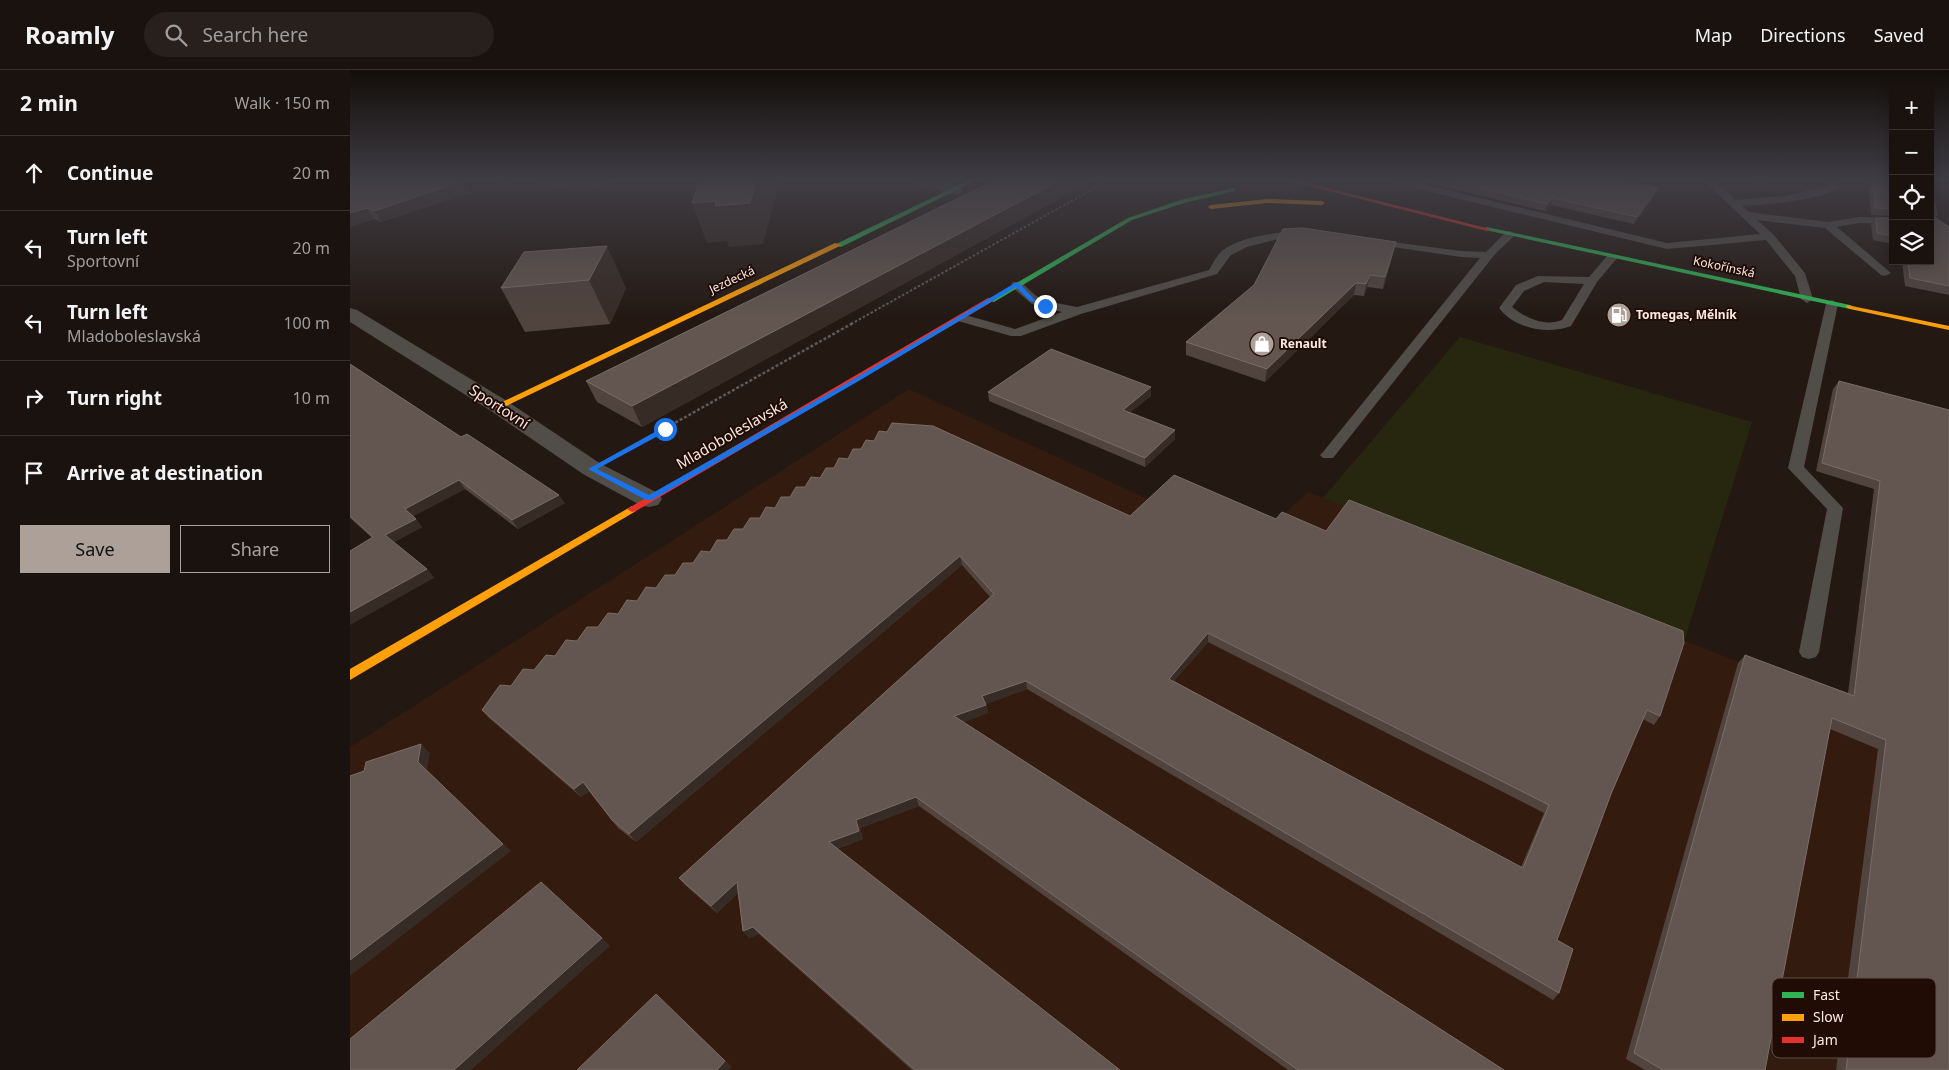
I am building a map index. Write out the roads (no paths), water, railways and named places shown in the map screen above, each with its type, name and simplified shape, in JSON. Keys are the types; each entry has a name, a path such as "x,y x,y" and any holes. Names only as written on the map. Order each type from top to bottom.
{"main road":[{"name":"Jezdecká","path":"498,406 880,226"},
{"name":"Mladoboleslavská","path":"350,675 1081,247 1130,226"},
{"name":"Kokořínská","path":"1471,226 1949,328"}],"street":[{"name":"Sportovní","path":"350,314 498,406 592,469 649,499"}],"lane":[{"path":"1583,226 1667,246 1768,236"},
{"path":"1757,226 1801,275 1807,298"},
{"path":"1829,226 1885,273"},
{"path":"962,318 1016,333 1077,311 1213,272 1226,253 1253,241 1289,234 1318,237"},
{"path":"1328,455 1488,255 1510,234"},
{"path":"1366,241 1395,243 1461,254 1488,255"},
{"path":"1592,281 1542,278 1520,288 1505,308 1520,320 1546,327 1567,323 1592,281 1612,257"},
{"path":"1017,284 1032,300 1045,306 1077,311"},
{"path":"1810,652 1835,508 1796,468 1832,304"}],"place":[{"name":"Tomegas, Mělník","path":"1619,315"},
{"name":"Renault","path":"1262,344"}]}
